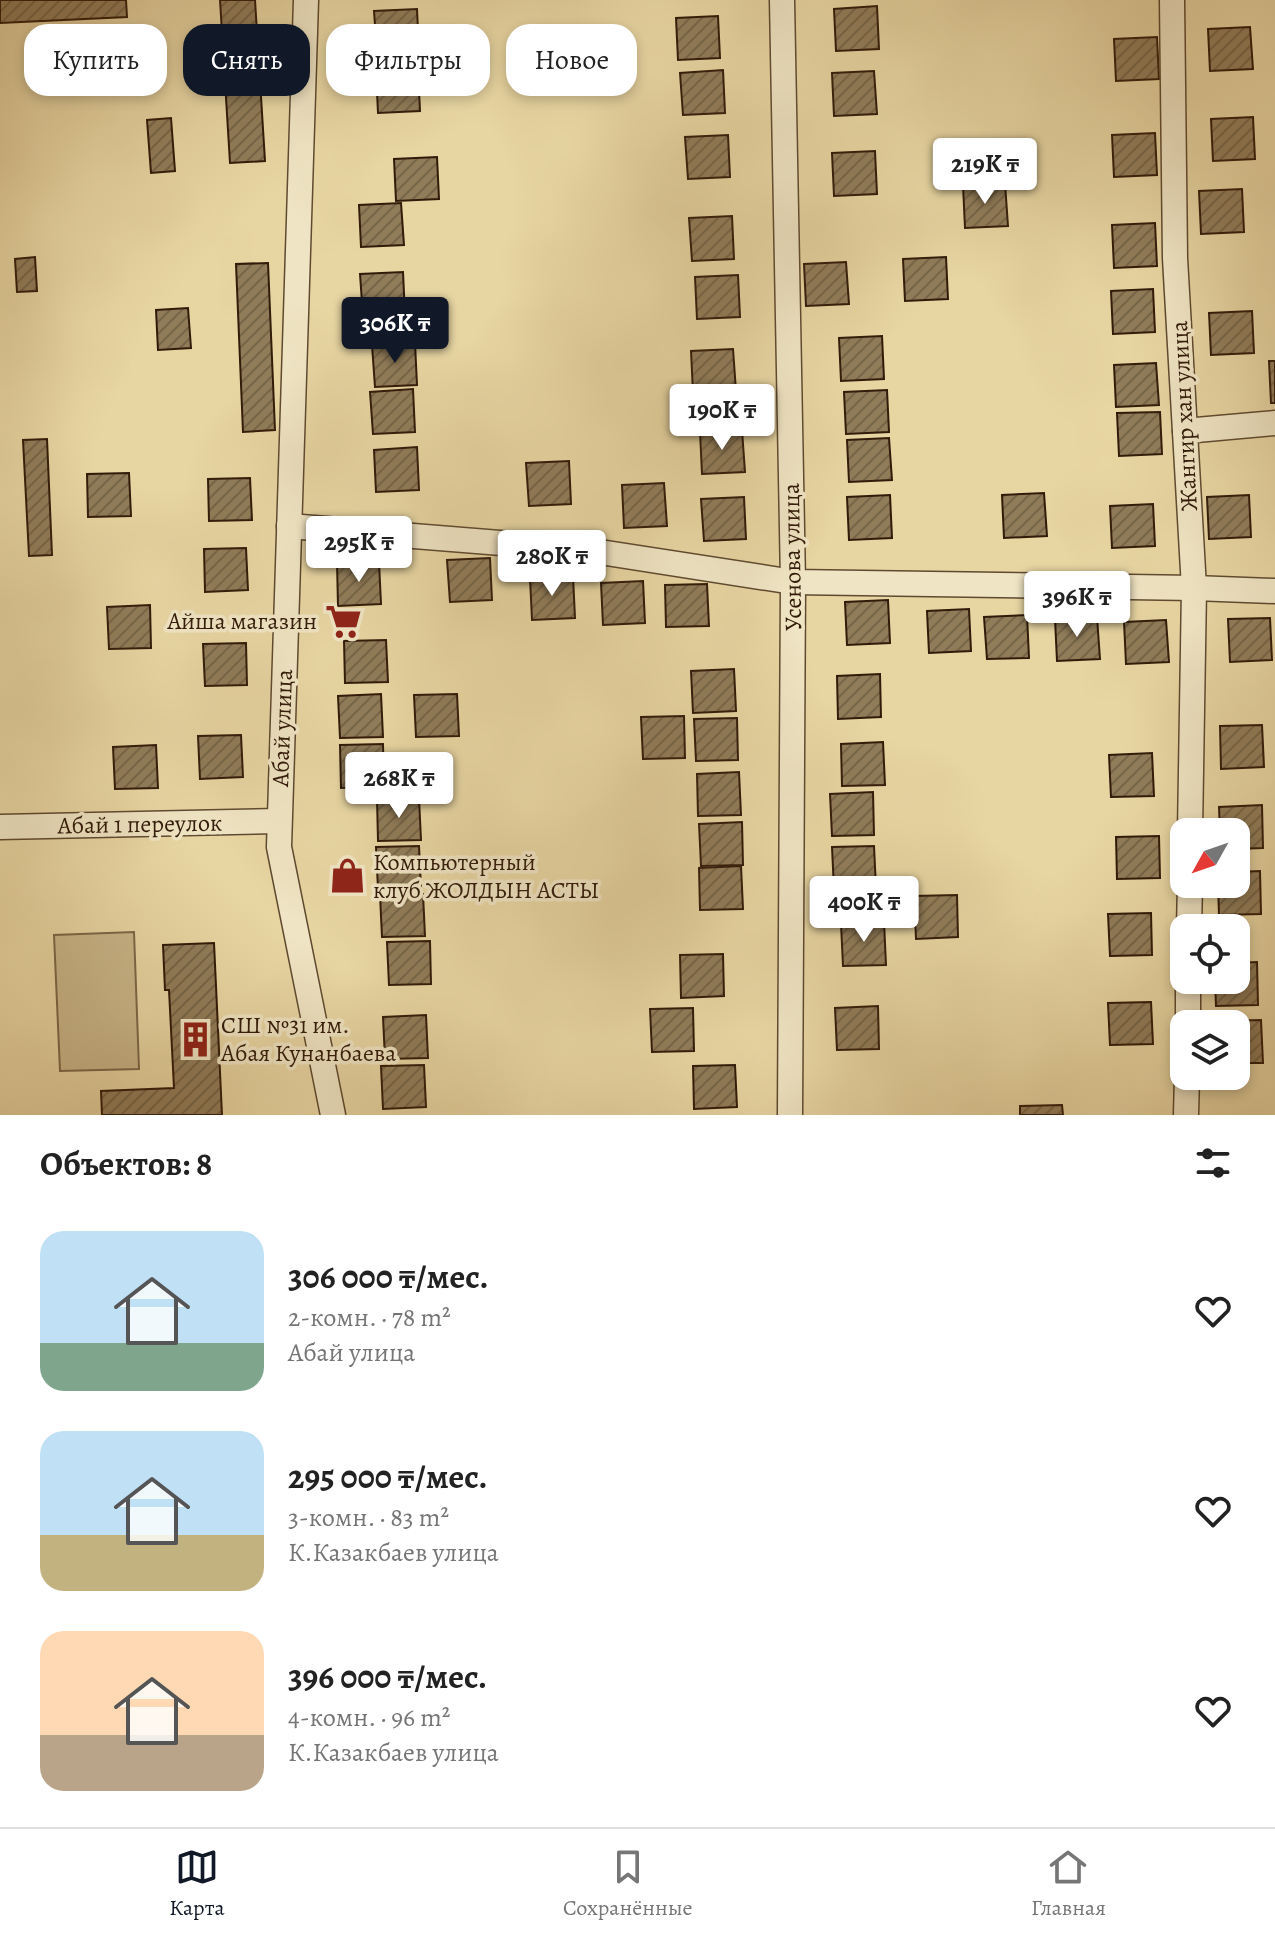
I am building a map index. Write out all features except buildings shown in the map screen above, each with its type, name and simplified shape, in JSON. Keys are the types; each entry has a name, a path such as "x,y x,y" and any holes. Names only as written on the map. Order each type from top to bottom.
{"street":[{"name":"Абай улица","path":"306,0 279,847 333,1115"},
{"name":"Усенова улица","path":"782,0 793,582 790,1115"},
{"name":"Жангир хан улица","path":"1172,0 1175,258 1194,588 1190,818"},
{"path":"1185,431 1275,423"},
{"path":"289,526 587,550 793,582 1275,591"},
{"name":"Абай 1 переулок","path":"0,827 279,821"},
{"path":"1186,1115 1187,1090"}],"shaded area":[{"path":"134,932 139,1069 60,1071 54,935"}],"place":[{"name":"Айша магазин","path":"343,621"},
{"name":"Компьютерный клуб ЖОЛДЫН АСТЫ","path":"347,876"},
{"name":"СШ №31 им. Абая Кунанбаева","path":"195,1039"}]}
